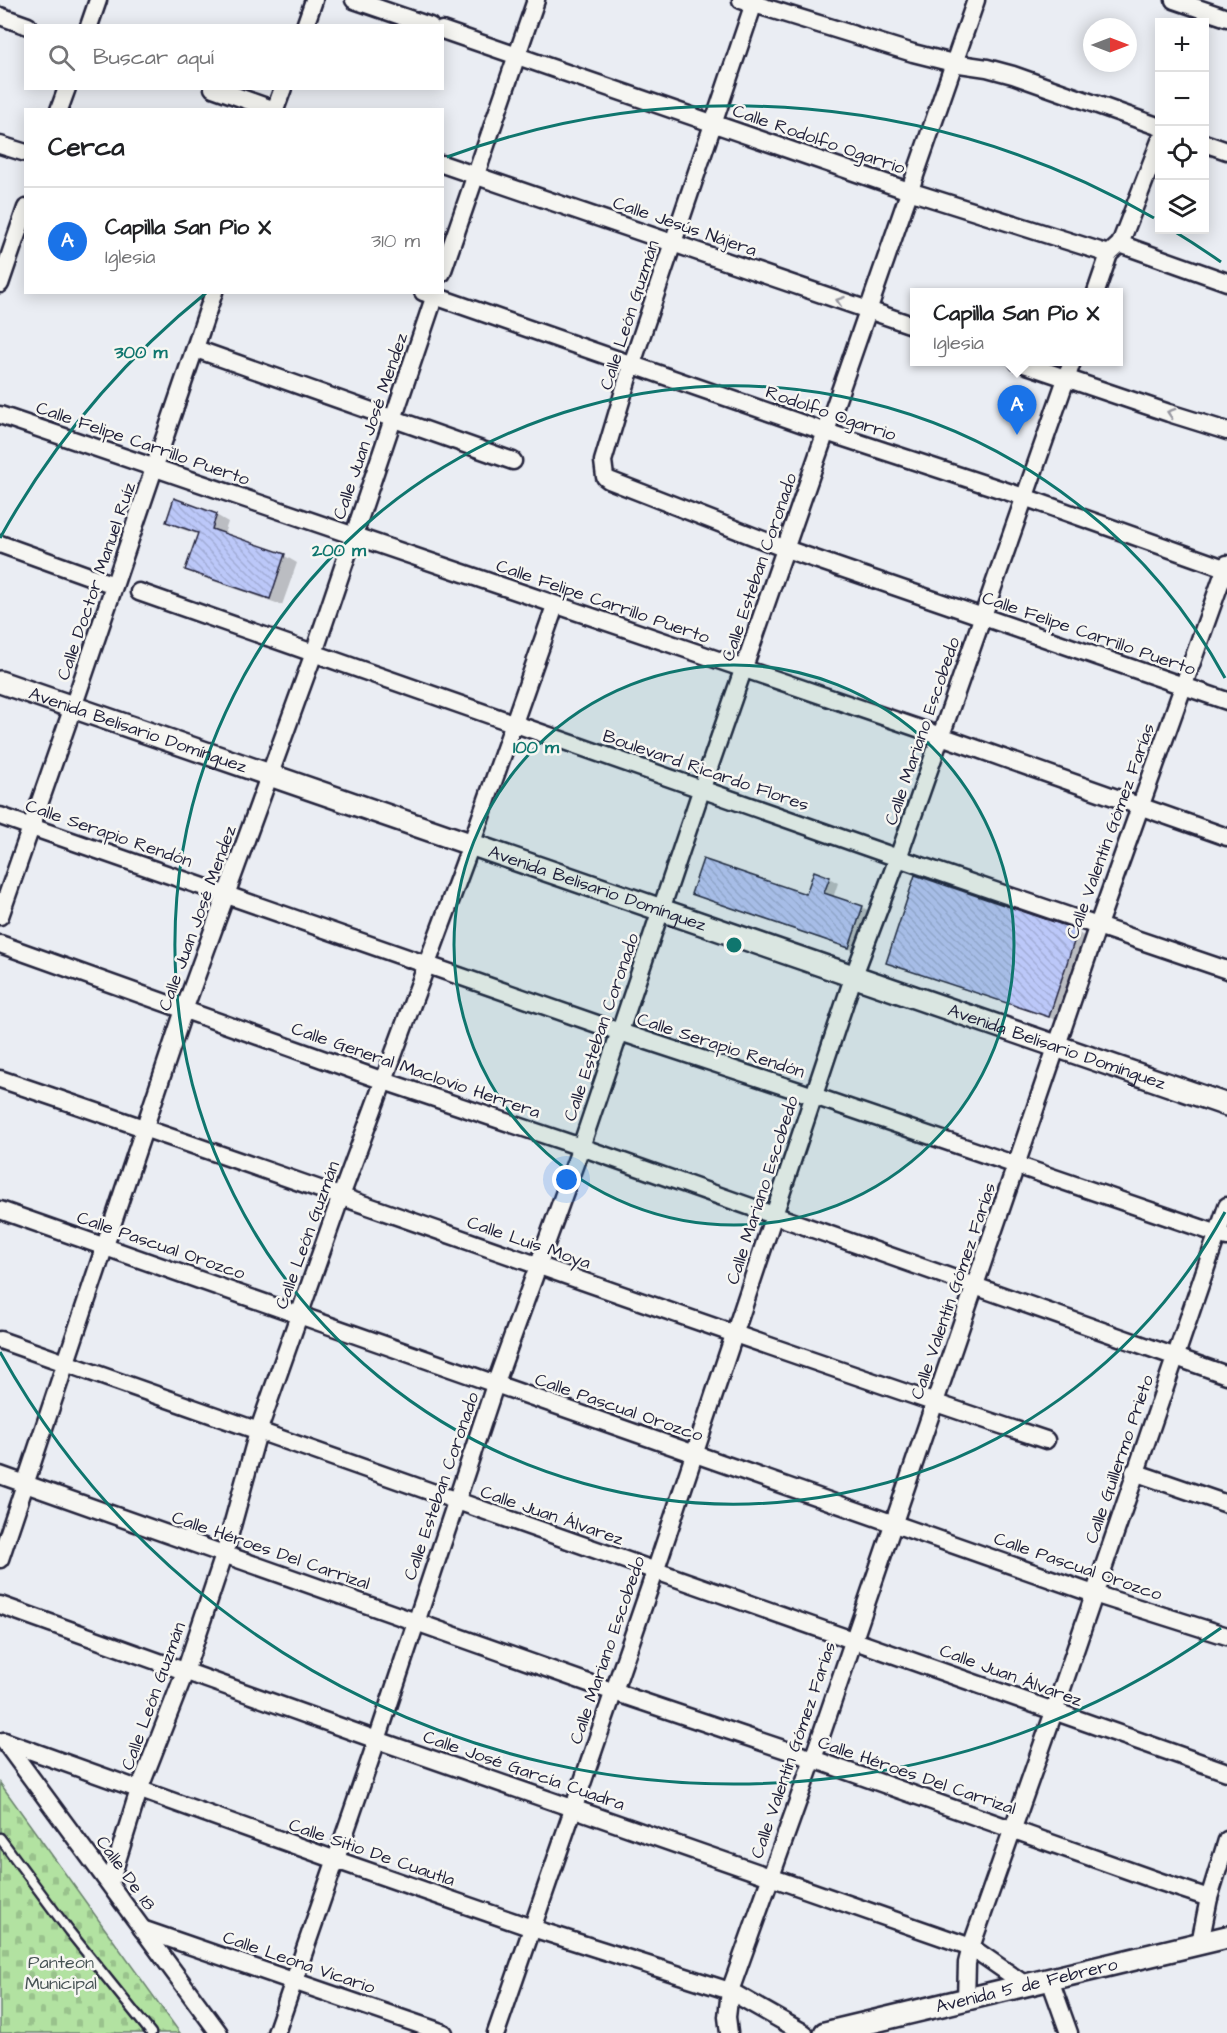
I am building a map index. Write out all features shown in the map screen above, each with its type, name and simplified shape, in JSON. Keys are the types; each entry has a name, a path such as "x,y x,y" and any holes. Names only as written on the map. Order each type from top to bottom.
{"street":[{"path":"90,24 98,0"},
{"path":"306,24 314,0"},
{"path":"354,0 424,24"},
{"path":"444,267 536,0"},
{"name":"Calle Esteban Coronado","path":"276,2033 377,1740 495,1385 581,1147 702,788 976,0"},
{"path":"1173,0 1227,18"},
{"path":"750,1 913,53 1013,75 1157,126"},
{"name":"Calle León Guzmán","path":"603,473 603,461 632,364 713,123 750,1"},
{"path":"0,16 24,25"},
{"name":"Calle Rodolfo Ogarrio","path":"444,31 909,191 1227,282"},
{"path":"60,108 66,90"},
{"path":"219,90 269,108"},
{"path":"276,108 282,90"},
{"path":"0,145 24,152"},
{"path":"1209,145 1227,151"},
{"path":"1098,288 1155,153"},
{"name":"Calle Jesús Nájera","path":"444,165 910,324"},
{"path":"0,282 24,214"},
{"name":"Calle Doctor Manuel Ruíz","path":"0,916 213,294"},
{"name":"Rodolfo Ogarrio","path":"431,294 826,432 1226,567"},
{"name":"Calle Juan José Mendez","path":"0,1559 184,1010 314,653 393,418 431,294"},
{"path":"196,349 513,460"},
{"path":"1030,366 1227,430"},
{"name":"Calle Mariano Escobedo","path":"496,2033 655,1572 855,975 1070,366"},
{"name":"Calle Felipe Carrillo Puerto","path":"0,415 941,736 1227,837"},
{"name":"Calle Felipe Carrillo Puerto","path":"603,473 609,480 786,549 1227,701"},
{"path":"0,544 114,585"},
{"name":"Calle Valentín Gómez Farías","path":"729,2033 727,2017 730,1991 813,1759 1098,924 1226,567"},
{"name":"Boulevard Ricardo Flores","path":"139,592 898,858 1098,924 1227,970"},
{"name":"Calle León Guzmán","path":"110,1883 139,1790 185,1672 224,1555 258,1432 341,1196 471,845 555,606"},
{"name":"Avenida Belisario Domínguez","path":"0,681 1227,1105"},
{"name":"Calle Serapio Rendón","path":"0,816 620,1032 1222,1235"},
{"name":"Calle General Maclovio Herrera","path":"0,944 384,1081 776,1215 1227,1375"},
{"name":"Calle Luis Moya","path":"0,1079 1046,1440"},
{"name":"Calle Guillermo Prieto","path":"966,2000 967,1963 971,1947 1054,1712 1174,1357 1222,1235 1227,1206"},
{"name":"Calle Pascual Orozco","path":"0,1210 1094,1594 1227,1636"},
{"name":"Calle Juan Álvarez","path":"0,1340 1227,1772"},
{"path":"1134,1472 1227,1504"},
{"name":"Calle Héroes Del Carrizal","path":"0,1474 614,1692 1209,1898"},
{"name":"Calle José García Cuadra","path":"0,1605 377,1740 971,1947 1028,1986"},
{"name":"Calle Sitio De Cuautla","path":"2,1738 139,1790 336,1860 532,1928 730,1991 804,2033"},
{"name":"Calle De 18","path":"2,1738 219,2033"},
{"path":"1200,1943 1209,1898 1227,1839"},
{"name":"Calle Leona Vicario","path":"142,1929 444,2033"},
{"name":"Avenida 5 de Febrero","path":"825,2033 848,2030 1227,1937"},
{"path":"1050,1980 1069,2033"}],"lane":[{"path":"0,1838 69,1931 151,2033"}],"green space":[{"name":"Panteon Municipal","path":"0,1783 180,2033 0,2033"}],"building":[{"path":"174,498 217,514 212,529 285,554 270,599 185,570 198,533 166,522"},
{"path":"703,859 806,894 814,871 830,877 824,893 863,906 849,948 691,894"},
{"path":"915,875 1078,930 1049,1017 886,963"}],"place":[{"name":"Capilla San Pio X","path":"1017,435"}]}
